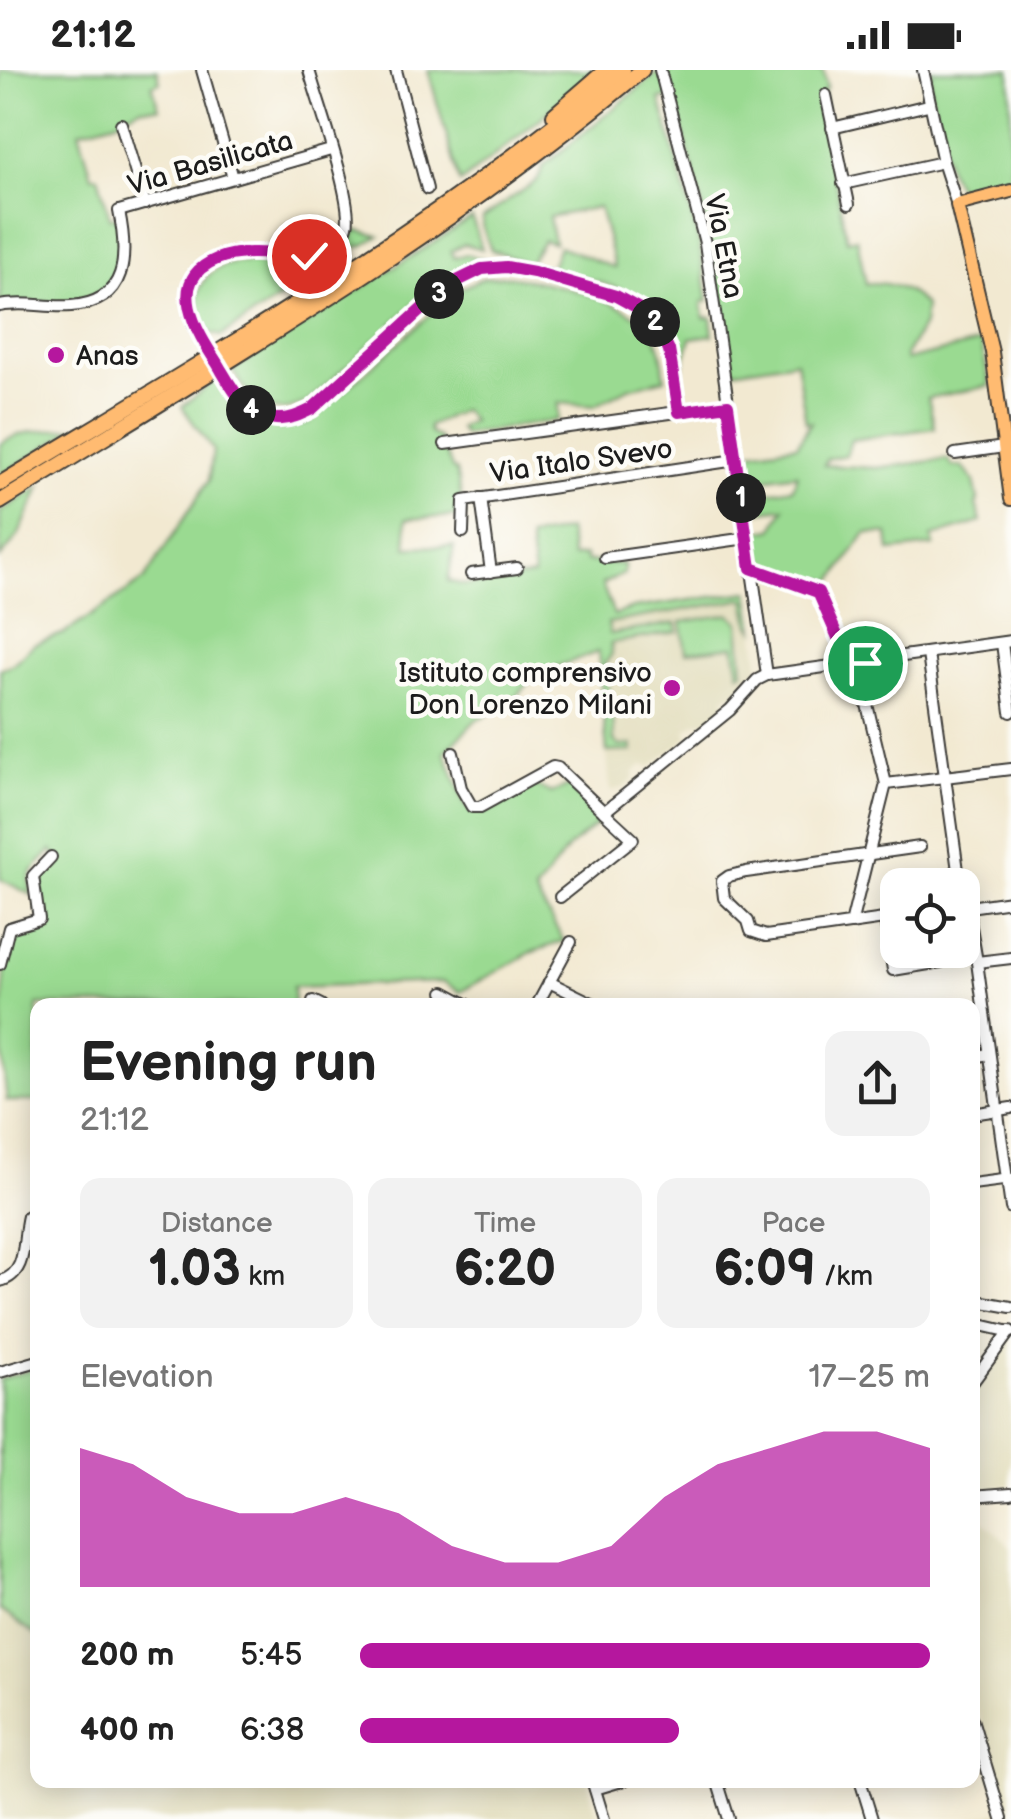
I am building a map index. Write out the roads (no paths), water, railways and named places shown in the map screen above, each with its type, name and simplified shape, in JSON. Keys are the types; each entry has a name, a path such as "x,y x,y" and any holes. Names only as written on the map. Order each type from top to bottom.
{"highway":[{"path":"453,200 606,70"},
{"path":"0,484 295,304 636,72"},
{"path":"0,502 446,220 584,119 636,72"}],"main road":[{"path":"1011,192 957,205 992,352 1004,386 1011,500"}],"street":[{"path":"202,70 233,178"},
{"path":"309,70 348,207 348,224 342,238 321,254 239,254 212,261 200,271 191,287 188,304 194,326 249,409 264,416 294,418 312,409 447,286 482,269 506,267 616,296 645,312 657,324 669,350 679,412"},
{"path":"396,70 427,189"},
{"name":"Via Etna","path":"660,70 705,243 768,676"},
{"path":"922,70 957,205"},
{"path":"826,95 849,204"},
{"path":"832,128 928,105"},
{"path":"121,124 145,204"},
{"name":"Via Basilicata","path":"0,306 72,306 106,294 120,278 123,263 124,237 118,211 332,150"},
{"path":"843,184 943,162"},
{"path":"445,444 728,405"},
{"path":"955,454 1008,447"},
{"name":"Via Italo Svevo","path":"463,532 464,501 736,460"},
{"path":"481,498 491,572"},
{"path":"605,558 747,538"},
{"path":"470,574 517,568"},
{"path":"751,568 818,592 850,665"},
{"path":"604,812 730,710 757,680 768,676 1007,642 1011,712"},
{"path":"928,654 957,868"},
{"path":"851,924 886,784 865,696 865,663"},
{"path":"453,753 461,788 472,807 553,767 633,838 560,897"},
{"path":"886,784 1011,769"},
{"path":"880,920 766,936 751,932 748,921 724,898 722,881 729,876 920,847"},
{"path":"0,964 9,928 40,919 33,876 52,857"},
{"path":"980,904 1011,901"},
{"path":"541,998 571,942"},
{"path":"980,962 1011,958"},
{"path":"978,968 1011,1208"},
{"path":"549,982 582,998"},
{"path":"444,992 455,998"},
{"path":"980,1056 989,1054"},
{"path":"980,1113 1011,1108"},
{"path":"980,1183 1009,1179"},
{"path":"0,1281 7,1280 16,1270 26,1246 26,1221 30,1215"},
{"path":"980,1301 1011,1307"},
{"path":"980,1325 1010,1332 980,1372"},
{"path":"0,1372 30,1363"},
{"path":"980,1495 1011,1493"},
{"path":"980,1746 1002,1819"},
{"path":"595,1788 604,1819"},
{"path":"719,1788 729,1819"},
{"path":"862,1788 872,1819"}],"place":[{"name":"Anas","path":"56,355"},
{"name":"Istituto comprensivo Don Lorenzo Milani","path":"672,688"}]}
